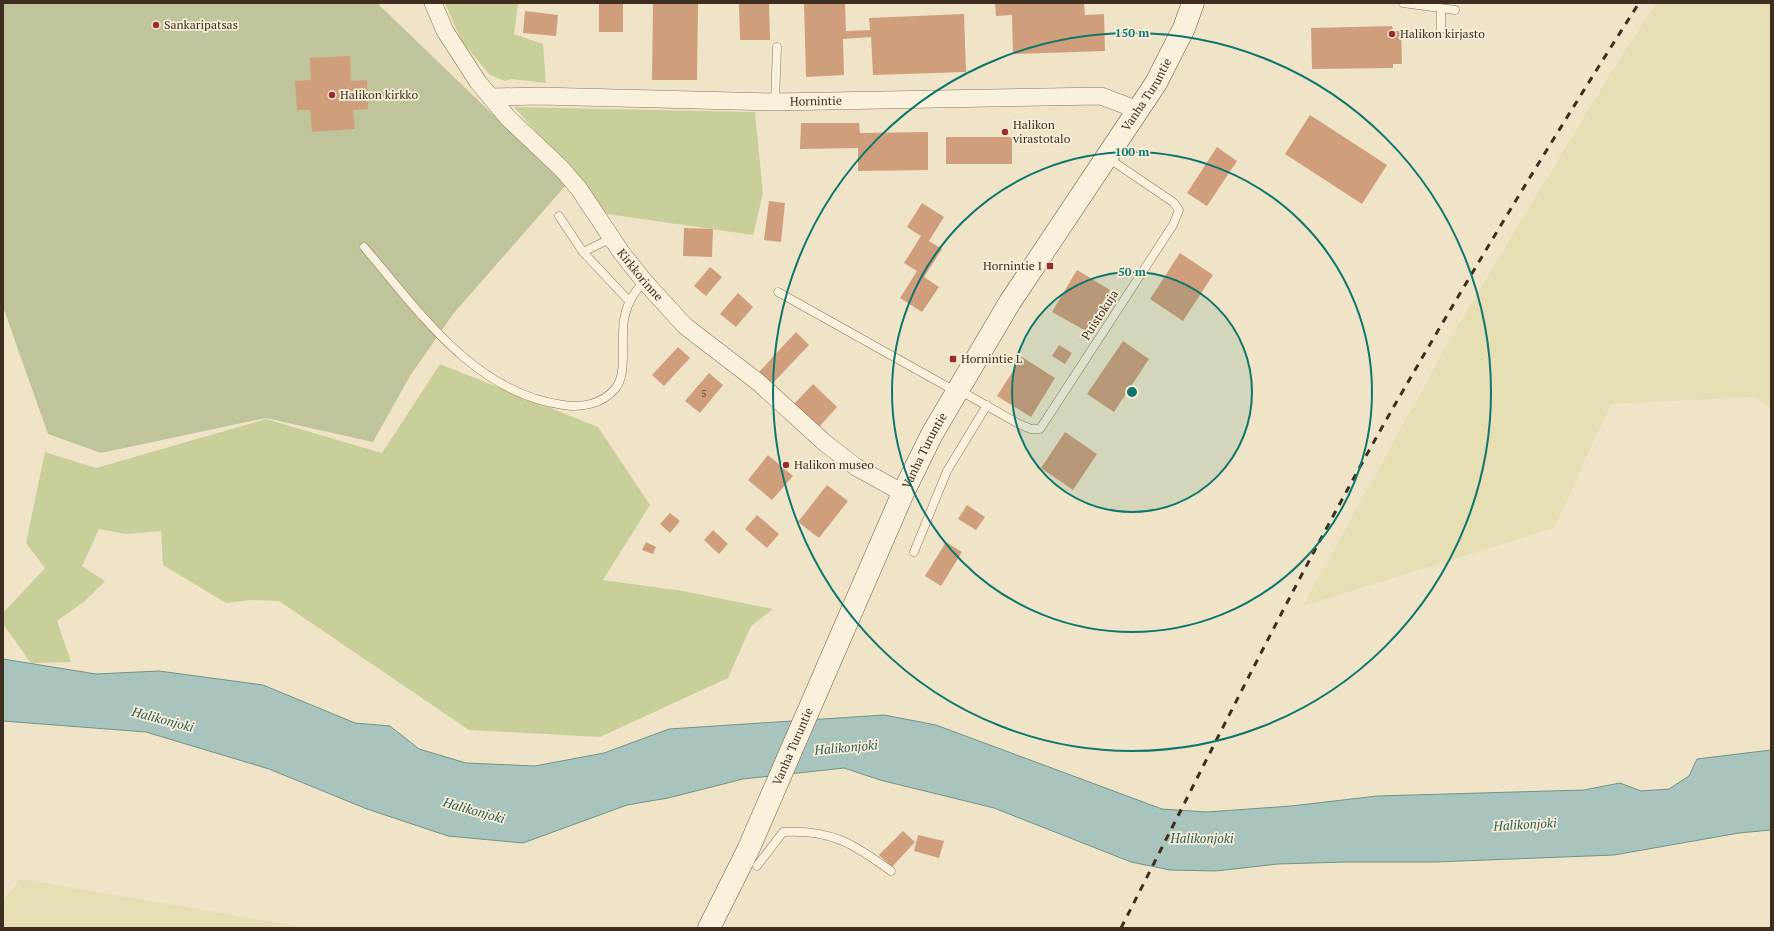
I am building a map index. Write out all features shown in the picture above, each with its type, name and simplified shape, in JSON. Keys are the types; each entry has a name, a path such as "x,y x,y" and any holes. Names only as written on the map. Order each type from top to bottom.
{"street":[{"name":"Kirkkorinne","path":"433,3 451,43 491,98 508,118 562,169 575,184 644,281 685,326 758,382 826,443 856,467 903,493"},
{"name":"Vanha Turuntie","path":"709,928 753,858 838,642 903,493 932,434 1010,302 1138,110 1169,59 1184,28 1193,3"},
{"name":"Hornintie","path":"491,98 546,97 774,102 1100,96 1138,110"}],"lane":[{"path":"1403,3 1455,10"},
{"path":"1441,9 1441,29"},
{"path":"774,102 777,47"},
{"name":"Puistokuja","path":"778,292 1031,429 1040,429 1173,225 1178,210 1173,202 1107,157"},
{"path":"559,216 583,252 629,301"},
{"path":"583,252 612,238"},
{"path":"364,247 442,337 475,366 489,377 515,391 537,400 556,404 576,406 589,404 608,395 617,386 622,375 623,325 629,301 644,281"},
{"path":"914,552 947,471 987,405"},
{"path":"753,858 783,832 800,831 824,834 860,848 891,871"}],"shaded area":[{"path":"1656,3 1771,3 1771,408 1754,397 1611,404 1554,528 1303,606 1458,325 1609,76"},
{"path":"20,879 309,928 3,928 3,901"}],"green space":[{"path":"3,3 377,3 566,185 453,314 410,376 373,442 266,418 101,453 48,434 3,307"},
{"path":"445,3 518,3 514,34 543,44 546,83 511,79 505,81 490,75 462,42"},
{"path":"514,107 755,112 763,193 753,235 607,214"},
{"path":"440,364 598,427 650,505 603,580 683,591 773,609 751,626 728,678 600,737 469,730 279,601 251,600 226,603 163,565 161,531 126,534 99,529 82,566 105,581 85,601 57,621 71,662 31,663 3,624 3,613 45,568 26,543 45,452 96,468 266,419 382,453"}],"water":[{"name":"Halikonjoki","path":"3,659 96,674 159,671 263,685 355,723 390,726 419,749 466,763 535,766 604,753 669,729 884,715 936,725 1162,809 1207,812 1291,806 1377,796 1584,790 1620,783 1641,791 1669,789 1689,776 1697,759 1771,750 1771,830 1739,833 1614,855 1436,862 1278,864 1216,871 1170,870 1131,862 994,808 880,780 844,768 743,779 668,798 627,805 523,843 448,836 367,809 269,769 146,732 3,721"}],"building":[{"path":"599,3 623,3 623,32 599,32"},
{"path":"653,3 698,3 697,80 652,80"},
{"path":"739,3 769,3 770,40 740,40"},
{"path":"804,3 845,3 846,31 870,30 869,18 964,14 966,72 873,75 871,37 843,39 844,75 806,77"},
{"path":"995,3 1084,3 1085,15 1104,14 1105,51 1013,54 1012,15 996,16"},
{"path":"525,11 558,15 556,36 523,33"},
{"path":"1392,26 1393,31 1401,31 1402,64 1393,64 1393,68 1312,69 1311,28"},
{"name":"Halikon kirkko","path":"350,56 351,81 367,80 368,109 353,110 355,129 312,132 310,110 297,110 295,81 311,80 310,58"},
{"path":"1310,115 1387,165 1362,204 1285,154"},
{"path":"801,123 859,123 860,133 928,132 928,170 858,171 858,148 800,149"},
{"path":"946,137 1012,137 1012,164 946,164"},
{"path":"1217,147 1237,161 1207,206 1187,193"},
{"path":"769,201 785,203 781,242 764,240"},
{"path":"922,203 944,217 929,241 942,249 924,277 939,287 922,312 900,298 917,271 904,263 921,236 907,227"},
{"path":"684,228 713,229 712,257 683,256"},
{"path":"1180,253 1213,275 1183,321 1150,299"},
{"path":"710,267 722,277 706,296 694,286"},
{"path":"1077,270 1110,290 1086,331 1052,312"},
{"path":"738,293 753,307 736,327 720,314"},
{"path":"796,332 809,345 772,384 759,372"},
{"path":"1123,341 1149,359 1114,412 1087,394"},
{"path":"1059,345 1072,353 1065,364 1052,356"},
{"path":"678,347 690,358 664,386 652,375"},
{"path":"1022,357 1055,378 1031,417 997,396"},
{"path":"709,373 723,385 700,413 685,401"},
{"path":"813,384 837,407 819,427 794,404"},
{"path":"1065,432 1097,454 1073,490 1041,468"},
{"path":"768,455 793,476 772,500 748,480"},
{"path":"827,485 848,501 819,538 798,522"},
{"path":"967,505 985,517 976,530 958,519"},
{"path":"670,513 680,521 670,533 660,524"},
{"path":"757,515 779,534 767,548 745,529"},
{"path":"713,530 728,544 719,554 704,540"},
{"path":"646,542 656,547 653,554 642,550"},
{"path":"946,542 962,552 941,586 925,576"},
{"path":"903,831 915,842 892,867 879,855"},
{"path":"918,835 944,841 939,858 914,851"}],"railway":[{"path":"1121,928 1254,666 1357,472 1483,255 1639,3"}],"place":[{"name":"Sankaripatsas","path":"156,25"},
{"name":"Halikon kirjasto","path":"1392,34"},
{"name":"Halikon kirkko","path":"332,95"},
{"name":"Halikon virastotalo","path":"1005,132"},
{"name":"Hornintie I","path":"1050,266"},
{"name":"Hornintie L","path":"953,359"},
{"name":"Halikon museo","path":"786,465"}]}
